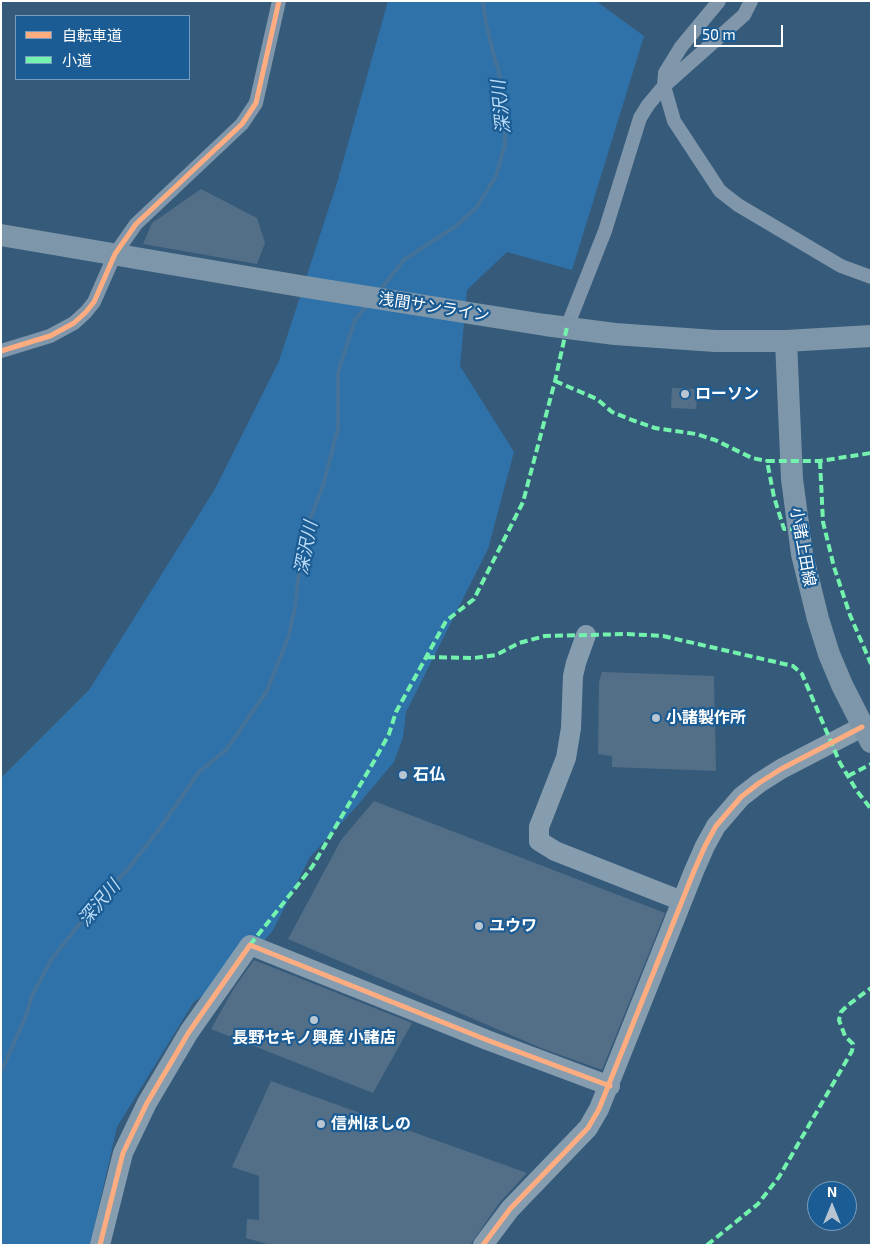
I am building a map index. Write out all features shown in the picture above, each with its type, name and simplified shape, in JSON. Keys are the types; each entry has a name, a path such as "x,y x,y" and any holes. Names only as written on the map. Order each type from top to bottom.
{"main road":[{"name":"浅間サンライン","path":"1,235 306,287 545,325 660,338 715,340 786,341 871,336"},
{"name":"小諸上田線","path":"786,341 792,479 802,554 818,619 830,654 842,685 867,735"}],"street":[{"path":"1,351 50,336 74,323 94,302 115,254 136,224 242,124 256,103 279,1"},
{"path":"719,1 681,47 665,73 664,86 674,121 720,191 738,205 841,266 871,277"},
{"path":"567,327 605,231 640,118 664,86 744,15 751,1"},
{"path":"586,635 573,676 571,728 566,758 539,827 540,841 554,851 682,901"},
{"path":"482,1245 510,1209 588,1128 599,1109 610,1086 682,901 708,839 716,826 741,797 781,769 867,735"},
{"path":"100,1245 123,1152 147,1103 189,1032 250,946 487,1040 610,1086"}],"shaded area":[{"path":"388,1 596,1 644,36 572,270 507,252 467,290 460,366 514,452 488,549 406,712 403,737 394,762 310,857 273,930 254,953 193,1003 117,1127 90,1245 1,1245 1,778 89,690 215,489 279,361 337,183"}],"building":[{"path":"201,189 257,218 265,243 257,264 143,244 152,223"},
{"name":"ローソン","path":"672,388 698,389 696,409 671,408"},
{"name":"小諸製作所","path":"602,672 714,676 716,771 612,767 612,756 598,754 599,682"},
{"name":"ユウワ","path":"374,801 665,913 602,1070 541,1048 288,939 341,840"},
{"name":"長野セキノ興産 小諸店","path":"254,960 412,1023 373,1093 211,1029 234,988"},
{"name":"信州ほしの","path":"271,1081 527,1173 500,1202 470,1245 271,1245 246,1238 247,1219 259,1220 259,1176 232,1167"}],"waterway":[{"name":"深沢川","path":"379,291 404,260 456,226 476,208 496,176 505,145 505,111 498,67 486,23 483,1"},
{"name":"深沢川","path":"1,1072 26,1016 32,996 51,960 100,898 128,869 160,828 199,772 226,750 267,691 288,638 295,608 308,524 323,486 338,428 338,372 355,320 368,304"}],"marked path":[{"path":"250,945 312,867 389,734 396,712 446,621 474,599 523,502 555,381 567,327"},
{"path":"555,381 597,399 612,412 632,420 655,428 696,434 715,440 752,458 767,461"},
{"path":"798,529 784,529 774,497 767,461 820,461 871,453"},
{"path":"820,461 823,522 834,567 850,615 871,664"},
{"path":"427,657 474,658 496,655 519,643 545,636 627,634 663,636 793,666 802,674 840,763 857,791 871,809"},
{"path":"848,776 871,764"},
{"path":"707,1245 758,1204 779,1177 852,1051 853,1044 845,1036 839,1020 841,1012 871,988"}],"cycle path":[{"path":"1,351 50,336 74,323 86,312 94,302 115,254 136,224 242,124 256,103 279,1"},
{"path":"483,1245 510,1209 588,1128 599,1109 694,871 716,826 741,797 759,783 781,769 862,727"},
{"path":"100,1245 123,1153 147,1103 189,1032 250,945 487,1040 610,1086"}],"place":[{"name":"ローソン","path":"685,394"},
{"name":"小諸製作所","path":"656,718"},
{"name":"石仏","path":"403,775"},
{"name":"ユウワ","path":"479,926"},
{"name":"長野セキノ興産 小諸店","path":"314,1020"},
{"name":"信州ほしの","path":"321,1124"}]}
